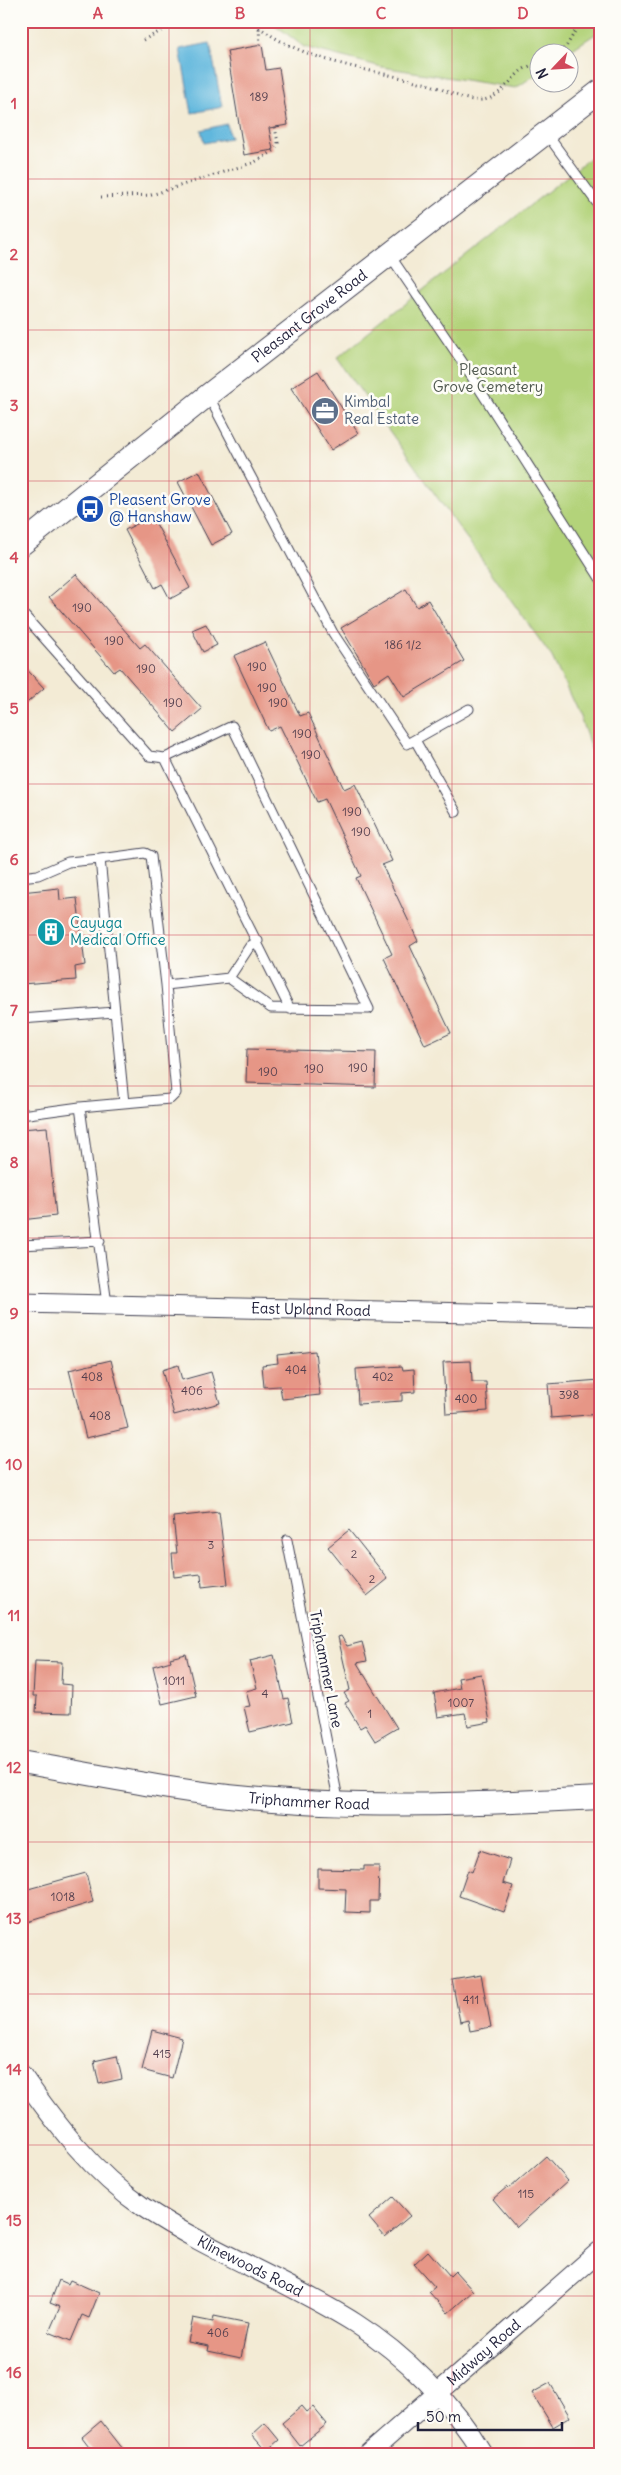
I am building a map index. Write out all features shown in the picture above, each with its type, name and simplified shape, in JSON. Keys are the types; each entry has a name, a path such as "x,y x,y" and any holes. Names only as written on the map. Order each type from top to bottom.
{"street":[{"name":"Pleasant Grove Road","path":"21,545 388,254 546,133 598,97"},
{"name":"East Upland Road","path":"21,1303 600,1316"},
{"name":"Triphammer Road","path":"21,1762 211,1794 339,1804 487,1803 600,1798"},
{"name":"Klinewoods Road","path":"21,2074 69,2139 104,2174 141,2206 184,2233 356,2323 383,2343 436,2394 474,2439 484,2454"},
{"name":"Midway Road","path":"368,2454 600,2251"}],"lane":[{"path":"546,133 600,207"},
{"path":"388,254 461,360 600,578"},
{"path":"208,395 333,633 407,744 469,709"},
{"path":"21,612 149,756 165,758 232,726 369,1009 271,1008 229,978 166,985"},
{"path":"415,740 456,812"},
{"path":"165,758 290,1009"},
{"path":"21,877 38,874 68,862 145,853 151,856 176,1093 170,1099 80,1107 21,1115"},
{"path":"100,859 124,1103"},
{"path":"229,978 250,946 258,942"},
{"path":"21,1019 115,1012"},
{"path":"80,1107 100,1241 107,1304"},
{"path":"21,1245 100,1241"},
{"name":"Triphammer Lane","path":"287,1540 339,1804"}],"path":[{"path":"143,40 181,21"},
{"path":"252,21 276,40 306,53 430,84 462,98 483,100 500,92 522,70 528,67"},
{"path":"569,42 581,21"},
{"path":"259,27 260,46"},
{"path":"101,197 151,195 255,162 274,151 278,143 275,127"}],"green space":[{"path":"270,21 600,21 600,31 578,45 578,42 528,42 528,80 516,88 382,67 304,47"},
{"name":"Pleasant Grove Cemetery","path":"600,150 600,774 580,717 552,657 337,358"}],"water":[{"path":"210,43 222,107 192,113 180,49"},
{"path":"227,124 230,138 204,143 201,130"}],"building":[{"path":"262,45 266,70 279,68 288,125 269,128 273,150 244,155 227,51"},
{"name":"Kimbal Real Estate","path":"318,371 358,433 331,450 291,388"},
{"path":"199,471 232,534 211,545 178,482"},
{"path":"152,516 190,588 170,599 162,584 155,588 125,530"},
{"path":"76,574 140,648 145,644 202,709 175,732 120,668 114,672 49,597"},
{"path":"406,589 417,607 428,600 464,661 404,697 389,673 374,683 341,628"},
{"path":"206,624 217,645 203,652 192,630"},
{"path":"265,642 300,716 308,713 344,789 355,784 392,861 382,865 418,941 410,946 451,1033 425,1045 384,958 392,954 356,878 361,876 325,799 317,802 280,726 269,731 234,656"},
{"path":"21,663 44,688 21,708"},
{"name":"Cayuga Medical Office","path":"59,888 60,900 77,898 85,965 75,967 76,980 21,984 21,892"},
{"path":"247,1049 376,1052 375,1087 246,1083"},
{"path":"47,1127 56,1216 21,1220 21,1129"},
{"path":"315,1351 320,1395 282,1399 280,1386 264,1387 262,1365 278,1363 277,1355"},
{"path":"111,1360 128,1428 86,1438 69,1370"},
{"path":"471,1361 472,1382 486,1382 488,1411 446,1414 443,1362"},
{"path":"178,1365 182,1380 211,1372 220,1403 174,1415 162,1370"},
{"path":"402,1366 403,1370 414,1369 415,1392 402,1393 402,1401 358,1404 356,1369"},
{"path":"600,1380 600,1414 551,1418 548,1384"},
{"path":"219,1512 228,1584 202,1587 201,1574 174,1577 172,1553 177,1553 173,1517"},
{"path":"349,1530 388,1579 367,1596 328,1547"},
{"path":"341,1636 347,1646 362,1642 367,1661 357,1663 397,1728 375,1741 365,1725 360,1728 345,1703 349,1701 344,1693 350,1690 338,1637"},
{"path":"186,1654 196,1696 162,1704 153,1666 171,1661 170,1658"},
{"path":"274,1655 284,1699 288,1698 293,1722 250,1732 244,1707 250,1706 246,1691 257,1688 250,1661"},
{"path":"35,1661 62,1662 61,1684 72,1685 71,1713 36,1712 37,1696 33,1696"},
{"path":"481,1674 490,1722 468,1726 465,1713 438,1717 434,1693 460,1688 458,1678"},
{"path":"480,1850 510,1860 503,1883 513,1886 504,1912 459,1896 468,1870 472,1872"},
{"path":"364,1866 379,1866 378,1901 370,1901 370,1913 345,1912 346,1889 318,1888 318,1869 364,1870"},
{"path":"86,1873 93,1902 27,1922 21,1915 21,1891"},
{"path":"481,1975 491,2027 470,2031 468,2020 460,2022 452,1980"},
{"path":"152,2030 182,2038 172,2078 142,2070"},
{"path":"117,2056 122,2079 99,2084 94,2061"},
{"path":"546,2156 568,2181 517,2227 493,2199 507,2187 509,2189"},
{"path":"393,2197 410,2216 385,2237 369,2218"},
{"path":"428,2251 450,2276 455,2271 473,2291 448,2313 429,2292 435,2287 414,2264"},
{"path":"59,2280 68,2284 70,2280 99,2293 89,2318 82,2315 71,2341 49,2332 60,2307 50,2303"},
{"path":"214,2316 248,2323 241,2358 208,2351 209,2346 188,2342 193,2318 213,2322"},
{"path":"550,2383 570,2417 553,2427 532,2393"},
{"path":"302,2406 307,2412 313,2407 327,2424 300,2446 282,2423"},
{"path":"101,2421 127,2454 95,2454 82,2437"},
{"path":"265,2423 279,2440 266,2451 252,2435"}],"place":[{"name":"Kimbal Real Estate","path":"325,411"},
{"name":"Pleasent Grove @ Hanshaw","path":"90,509"},
{"name":"Cayuga Medical Office","path":"51,932"}]}
